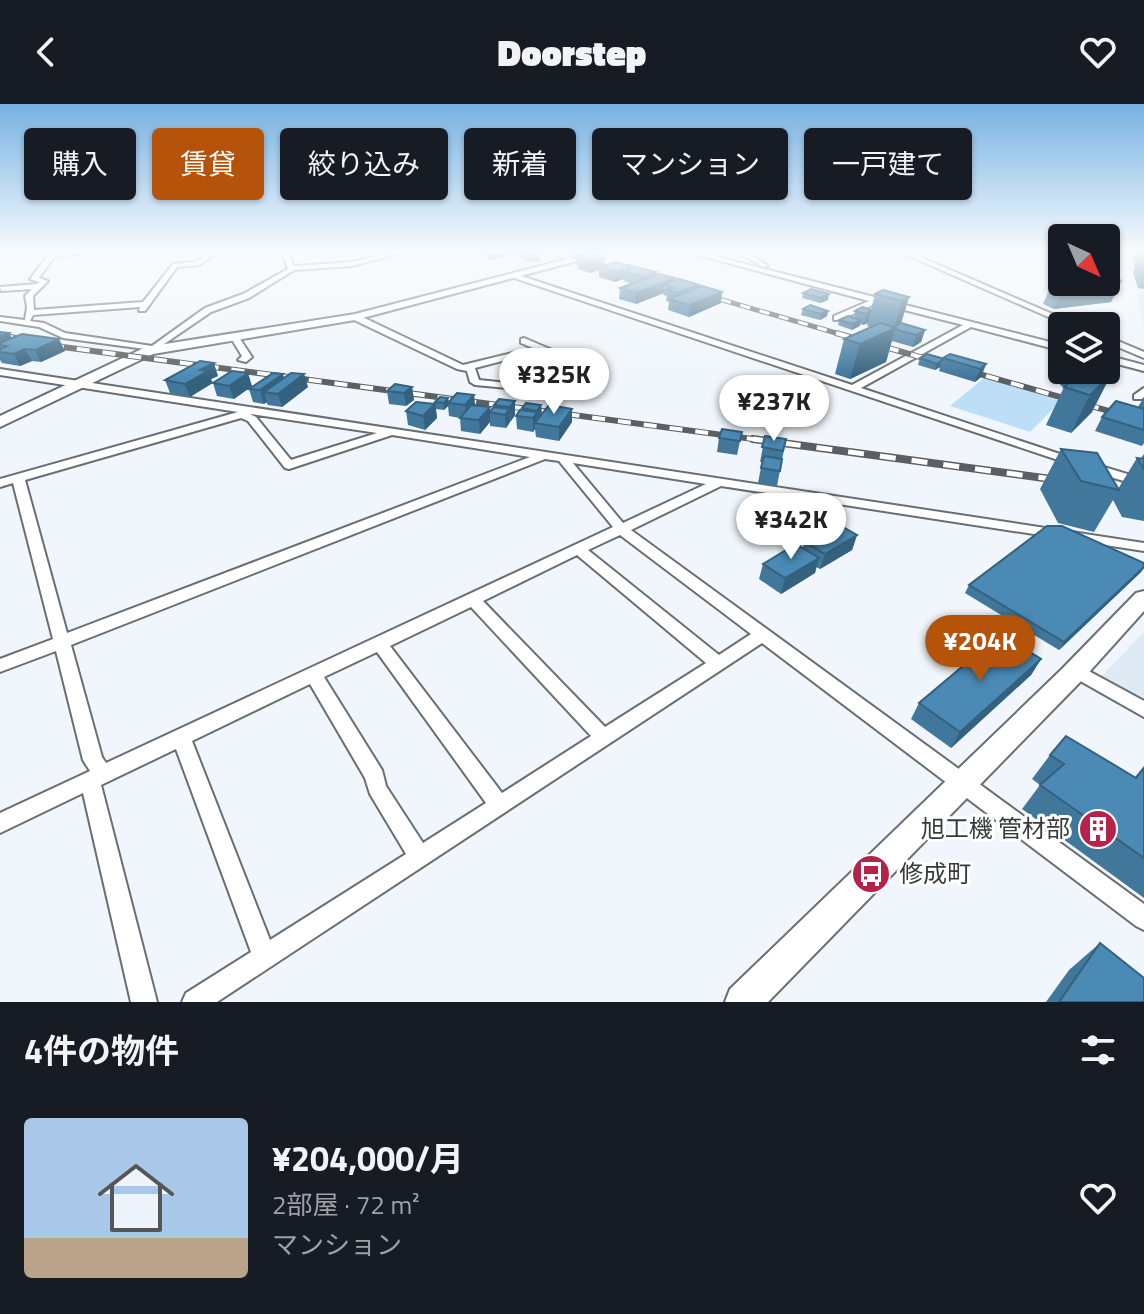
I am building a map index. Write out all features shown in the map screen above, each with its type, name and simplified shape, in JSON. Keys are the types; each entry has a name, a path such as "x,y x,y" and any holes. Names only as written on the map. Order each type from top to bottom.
{"main road":[{"path":"0,422 151,350 355,317 443,294"},
{"path":"743,1002 1073,673 1144,598"}],"street":[{"path":"28,318 31,294"},
{"path":"0,319 144,306 153,294"},
{"path":"28,318 63,335 148,347 151,350 208,310 249,294"},
{"path":"566,294 1144,483"},
{"path":"853,294 1048,344"},
{"path":"1001,294 1048,314"},
{"path":"837,318 877,300"},
{"path":"355,317 471,369 475,382"},
{"path":"852,389 971,324"},
{"path":"235,338 247,357 243,360"},
{"path":"524,341 566,358"},
{"path":"1120,345 1143,354"},
{"path":"466,368 488,360 513,359 541,348"},
{"path":"1120,360 1143,354"},
{"path":"1120,363 1144,368"},
{"path":"0,372 246,413 392,432 1144,547"},
{"path":"463,381 547,390"},
{"path":"246,413 289,465 392,432"},
{"path":"0,483 246,413"},
{"path":"0,666 543,456"},
{"path":"563,459 621,529 1144,918"},
{"path":"18,478 93,760 144,1002"},
{"path":"0,823 718,483"},
{"path":"578,549 718,663"},
{"path":"472,599 604,738"},
{"path":"195,1002 762,635"},
{"path":"379,643 499,805"},
{"path":"1074,669 1144,710"},
{"path":"313,674 420,857"},
{"path":"181,737 265,956"}],"shaded area":[{"path":"1137,294 1144,294 1144,328"},
{"path":"984,378 1061,401 1030,432 950,406"},
{"path":"1144,632 1144,705 1099,679"}],"building":[{"path":"682,294 717,294 690,305 669,299"},
{"path":"806,294 829,294 821,298"},
{"path":"875,294 898,294 909,297 902,301"},
{"path":"810,305 828,311 821,314 803,309"},
{"path":"862,307 871,311 866,314 855,311"},
{"path":"848,316 861,320 853,324 839,320"},
{"path":"880,323 896,328 860,344 844,339"},
{"path":"901,323 925,330 916,335 894,329"},
{"path":"22,334 59,339 35,350 25,349 14,354 0,352 7,346 0,343"},
{"path":"927,354 944,359 937,364 920,358"},
{"path":"950,354 986,364 980,369 943,358"},
{"path":"200,361 214,363 200,370 208,371 185,384 165,380"},
{"path":"232,371 248,373 229,386 213,383"},
{"path":"273,373 283,374 260,390 249,389"},
{"path":"291,373 304,374 278,394 264,392"},
{"path":"395,384 412,387 404,393 387,391"},
{"path":"1068,384 1102,384 1090,395 1064,387"},
{"path":"457,393 474,395 465,405 448,403"},
{"path":"440,397 448,398 444,403 435,402"},
{"path":"499,399 515,401 510,407 494,405"},
{"path":"1116,401 1144,409 1144,430 1102,417"},
{"path":"416,402 435,404 423,416 406,411"},
{"path":"526,403 541,405 537,411 522,408"},
{"path":"471,405 490,407 479,420 460,418"},
{"path":"549,405 572,409 559,427 535,423"},
{"path":"494,407 510,409 505,415 489,412"},
{"path":"520,410 537,412 533,418 516,416"},
{"path":"722,429 742,432 740,441 719,438"},
{"path":"765,436 786,439 783,451 762,447"},
{"path":"1061,449 1097,453 1119,490 1081,481"},
{"path":"764,456 782,459 780,471 761,468"},
{"path":"836,523 857,535 825,554 804,541"},
{"path":"1047,526 1062,526 1144,563 1144,567 1064,642 969,585"},
{"path":"796,544 819,558 785,578 763,564"},
{"path":"1001,634 1041,659 960,732 919,703"},
{"path":"1066,736 1136,778 1144,768 1144,858 1040,785 1064,764 1050,755"},
{"path":"1100,943 1144,978 1144,1002 1059,1002"}],"railway":[{"path":"702,294 843,335"},
{"path":"836,333 843,335"},
{"path":"0,335 63,347 753,439"},
{"path":"843,335 1144,421"},
{"path":"753,439 768,441"},
{"path":"753,439 1066,481"}],"place":[{"name":"旭工機 管材部","path":"1098,829"},
{"name":"修成町","path":"871,874"}]}
